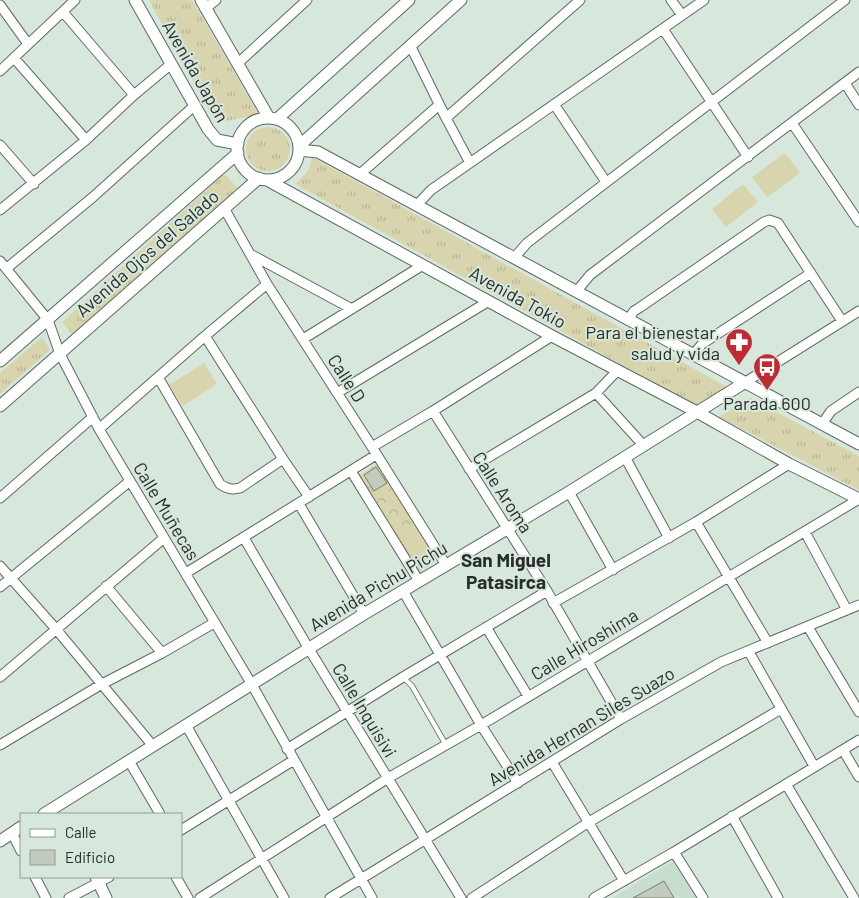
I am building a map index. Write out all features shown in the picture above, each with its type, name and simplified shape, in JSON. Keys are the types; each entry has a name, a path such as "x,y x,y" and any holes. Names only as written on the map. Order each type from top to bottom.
{"street":[{"path":"0,71 75,0"},
{"name":"Avenida Japón","path":"135,0 170,65 208,129 217,140 238,149"},
{"path":"216,0 203,5 237,64 273,119"},
{"path":"237,64 307,0"},
{"path":"273,119 410,0"},
{"path":"299,148 460,0"},
{"path":"446,118 580,0"},
{"path":"671,0 682,15"},
{"path":"417,205 431,190 704,0"},
{"path":"514,258 527,243 845,0"},
{"path":"0,5 28,44"},
{"path":"63,12 134,94"},
{"path":"663,29 748,157"},
{"path":"410,45 470,163"},
{"path":"14,58 86,140"},
{"path":"0,210 86,140 134,94 170,65"},
{"path":"576,292 590,275 859,72"},
{"path":"845,83 859,105"},
{"path":"554,104 606,182"},
{"path":"360,174 439,105"},
{"path":"3,264 93,197 194,106"},
{"path":"260,119 273,119 290,127 298,139 299,148 296,163 291,170 284,176 276,179 263,179 245,169 238,149 240,136 245,128 260,119"},
{"path":"792,123 859,222"},
{"path":"0,145 34,184"},
{"name":"Avenida Tokio","path":"299,148 318,152 360,174 859,444"},
{"name":"Avenida Ojos del Salado","path":"0,361 238,149"},
{"name":"Avenida Tokio","path":"263,179 552,336 697,412 789,464 859,499"},
{"name":"Avenida Ojos del Salado","path":"0,406 224,208 263,179"},
{"name":"Calle D","path":"224,208 267,284 446,565"},
{"path":"628,320 634,311 769,220 778,224 842,321"},
{"path":"252,255 352,309"},
{"name":"Calle Muñecas","path":"3,264 48,320 60,354 99,428 251,683 372,898"},
{"path":"303,339 422,265"},
{"path":"693,355 702,344 811,273"},
{"path":"99,428 267,284"},
{"path":"337,393 489,301"},
{"name":"Avenida Pichu Pichu","path":"60,810 129,760 251,683 569,492 859,311"},
{"path":"205,336 283,460 309,497"},
{"path":"186,573 351,471 374,451 432,411 552,336"},
{"path":"469,469 596,393 618,370"},
{"path":"158,377 220,484 226,488 233,490 240,488 283,460"},
{"path":"822,424 831,411 859,392"},
{"path":"596,393 644,446"},
{"name":"Calle Aroma","path":"432,411 547,591 620,719"},
{"path":"0,498 93,417"},
{"path":"625,457 669,538"},
{"path":"553,603 669,538 789,464"},
{"path":"351,471 419,581"},
{"path":"0,587 130,481"},
{"path":"569,492 613,570"},
{"name":"Calle Hiroshima","path":"200,898 388,778 481,725 859,499"},
{"path":"299,504 364,614"},
{"path":"696,522 768,643"},
{"path":"805,532 847,610"},
{"path":"0,677 164,538"},
{"name":"Calle Inquisivi","path":"244,538 309,649 461,898"},
{"path":"0,566 56,629 153,746"},
{"path":"106,586 162,653"},
{"path":"403,591 481,725 518,783"},
{"path":"287,749 440,654 547,591"},
{"name":"Avenida Hernan Siles Suazo","path":"330,898 620,719 721,662 859,605"},
{"path":"0,745 102,684 214,623"},
{"path":"486,627 528,696"},
{"path":"808,627 859,712"},
{"path":"749,652 814,766"},
{"path":"472,898 589,822 781,709"},
{"path":"186,725 284,898"},
{"path":"594,898 859,740"},
{"path":"843,750 859,777"},
{"path":"129,760 159,813"},
{"path":"182,829 294,760"},
{"path":"552,762 624,881"},
{"path":"786,784 854,898"},
{"path":"732,816 778,898"},
{"path":"7,835 20,850"},
{"path":"674,852 702,898"},
{"path":"36,878 46,898"},
{"path":"177,878 188,898"},
{"path":"69,898 102,879 106,898"}],"lane":[{"path":"403,677 412,686 446,745"}],"shaded area":[{"path":"673,861 696,898 612,898"}],"green space":[{"path":"149,0 192,0 259,115 225,121 211,114"},
{"path":"268,127 280,131 286,137 290,149 286,161 280,167 268,171 256,167 250,161 246,149 250,137 256,131"},
{"path":"785,153 800,173 767,197 752,177"},
{"path":"312,157 729,388 700,408 295,184 302,178 310,166"},
{"path":"224,174 238,188 72,334 62,322"},
{"path":"743,184 758,202 726,227 712,209"},
{"path":"42,337 50,350 0,394 0,373"},
{"path":"204,363 217,384 183,406 169,385"},
{"path":"750,398 859,456 859,490 719,417"},
{"path":"378,463 439,559 419,573 358,476"},
{"path":"414,523 436,560 419,570 397,533"}],"building":[{"path":"376,467 387,483 374,491 364,475"},
{"path":"664,881 674,898 633,898"}],"place":[{"name":"Para el bienestar, salud y vida","path":"739,366"},
{"name":"Parada 600","path":"767,391"}],"district":[{"name":"San Miguel Patasirca","path":"506,570"}]}
